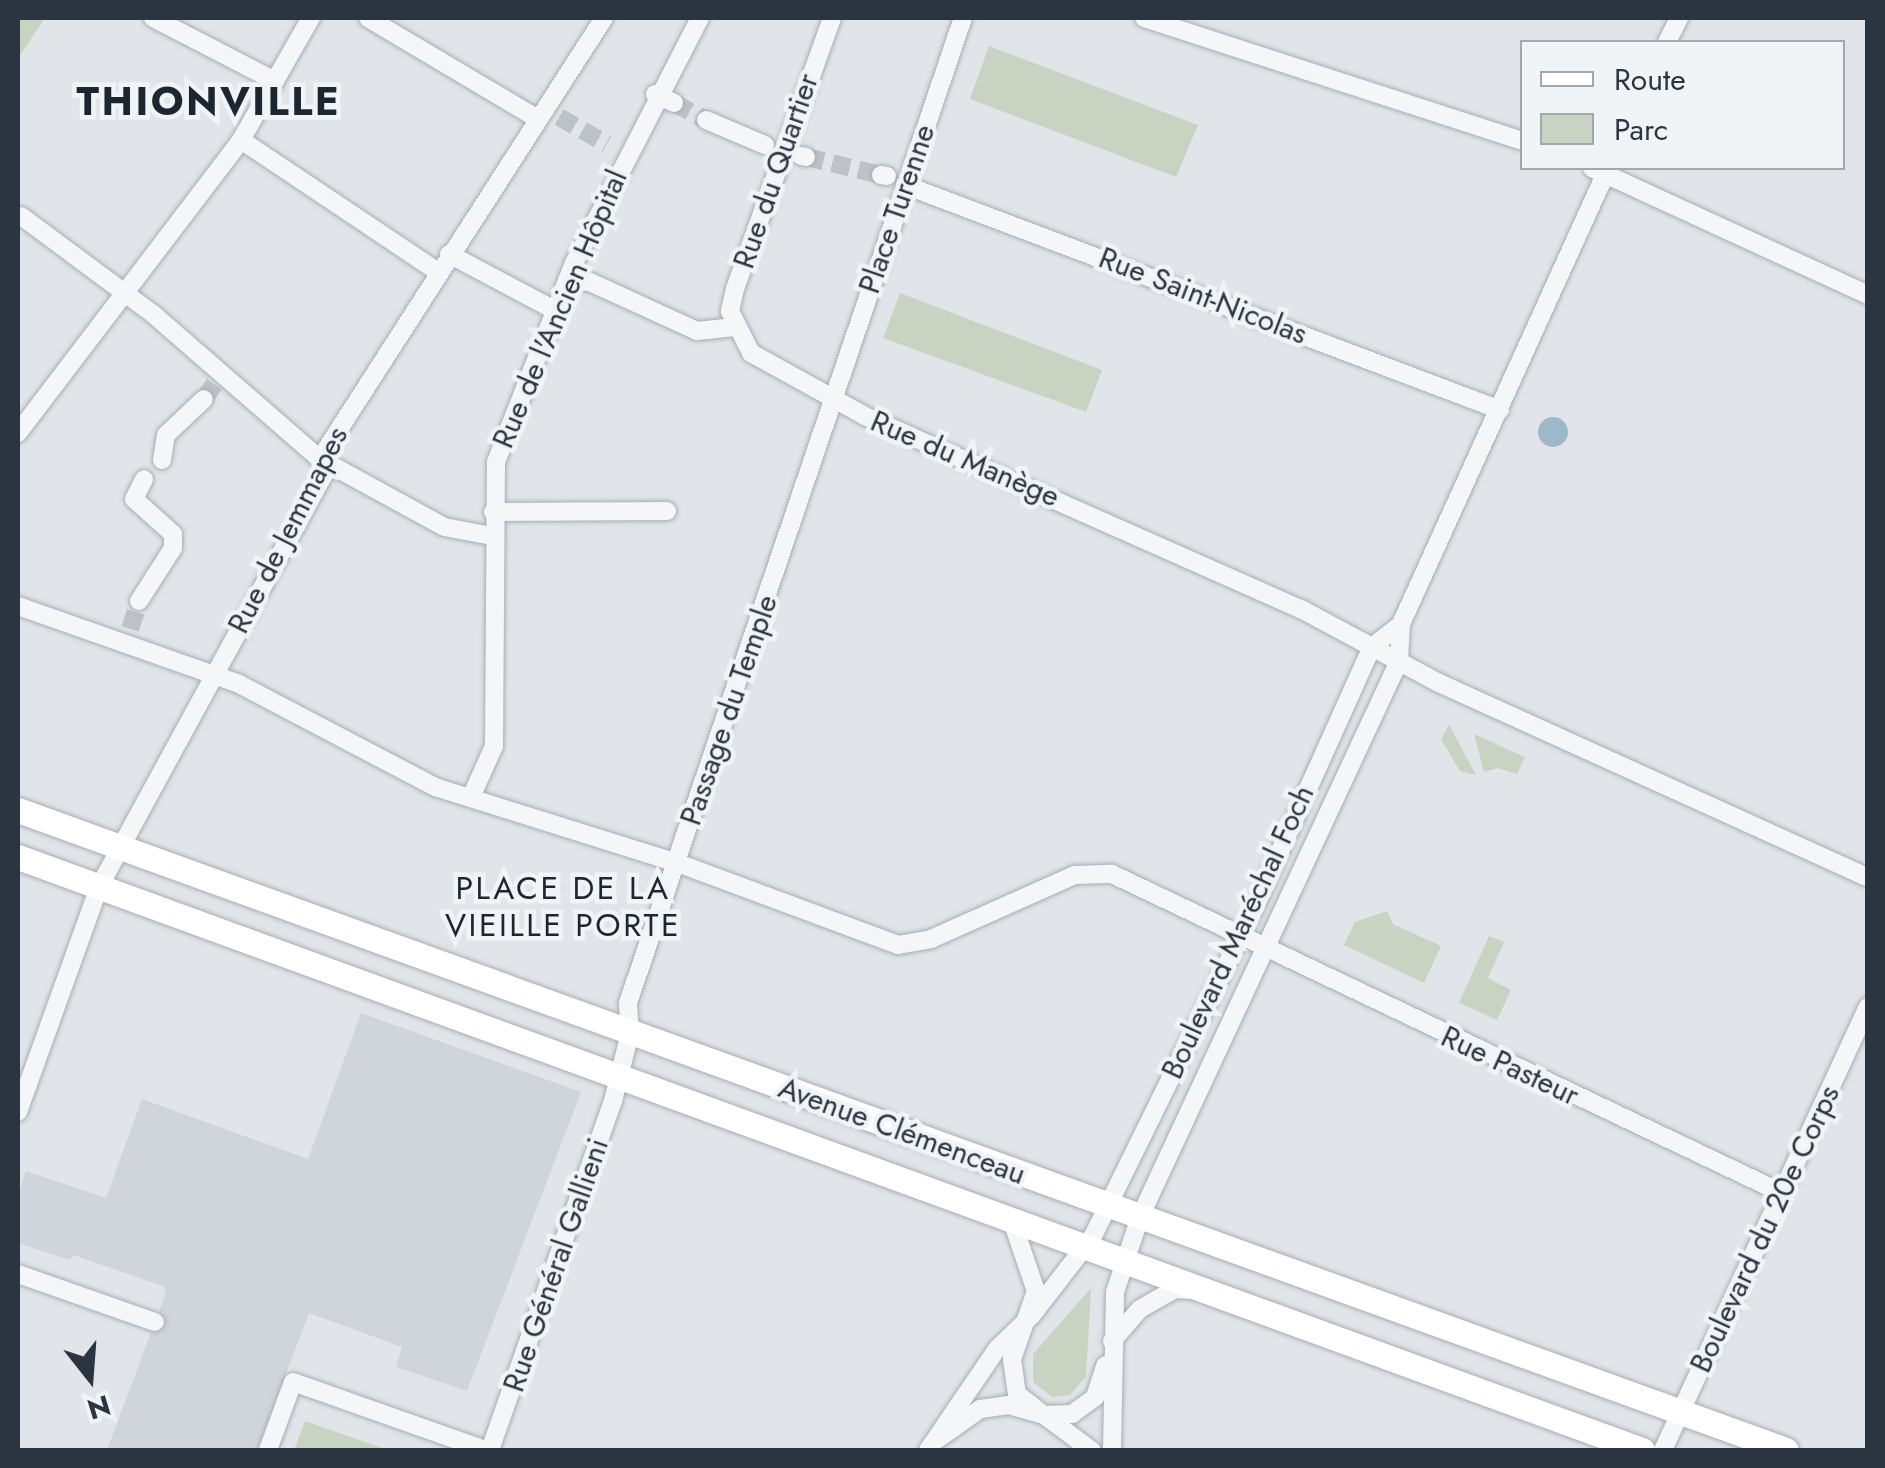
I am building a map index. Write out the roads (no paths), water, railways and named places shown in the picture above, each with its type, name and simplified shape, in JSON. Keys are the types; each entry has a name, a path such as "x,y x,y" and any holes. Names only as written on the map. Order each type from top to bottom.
{"street":[{"path":"153,18 275,80"},
{"path":"18,433 241,140 311,18"},
{"path":"368,18 547,115"},
{"name":"Rue de Jemmapes","path":"18,1112 99,887 324,476 320,459 436,270 547,115 604,18"},
{"name":"Rue de l'Ancien Hôpital","path":"472,796 494,746 492,536 496,462 558,312 567,280 655,94 700,18"},
{"name":"Rue du Quartier","path":"735,326 735,290 832,18"},
{"name":"Place Turenne","path":"830,400 962,18"},
{"path":"1144,18 1520,140"},
{"path":"1667,40 1679,18"},
{"path":"655,94 674,102"},
{"path":"706,120 765,144"},
{"path":"241,140 436,270"},
{"path":"607,144 626,154"},
{"name":"Boulevard Maréchal Foch","path":"1111,1342 1124,1262 1140,1217 1399,661 1401,624 1500,410 1602,170"},
{"path":"1604,170 1868,295"},
{"name":"Rue Saint-Nicolas","path":"905,185 1500,410"},
{"path":"21,216 320,459 444,526 492,536"},
{"path":"449,254 558,312"},
{"path":"567,280 590,282 697,330 735,326"},
{"name":"Rue du Manège","path":"735,326 751,353 830,400 1301,609 1399,661 1868,878"},
{"path":"162,460 166,435 204,399"},
{"name":"Passage du Temple","path":"617,1078 630,1033 628,1003 816,461 830,400"},
{"path":"139,601 173,548 173,534 134,499 144,479"},
{"path":"493,512 667,511"},
{"path":"18,606 128,636 214,674 435,787 675,862"},
{"name":"Boulevard Maréchal Foch","path":"1032,1315 1085,1248 1108,1205 1242,932 1372,647 1401,624"},
{"name":"Avenue Clémenceau","path":"18,810 1786,1450"},
{"name":"Avenue Clémenceau","path":"18,857 1642,1450"},
{"name":"Rue Pasteur","path":"675,862 898,945 931,939 1075,875 1112,874 1242,932 1264,951 1782,1193"},
{"name":"Boulevard du 20e Corps","path":"1663,1450 1868,1007"},
{"name":"Rue Général Gallieni","path":"488,1450 617,1078"},
{"path":"1012,1221 1033,1270 1032,1315 1012,1359 1011,1378 1024,1403 1091,1450"},
{"path":"18,1274 155,1322"},
{"path":"931,1446 980,1409 1010,1405 1044,1415 1072,1414 1088,1404 1111,1342 1150,1303 1175,1289 1201,1290"},
{"path":"931,1446 997,1349 1032,1315"},
{"path":"1111,1342 1112,1450"},
{"path":"268,1450 293,1382 488,1450"}],"water":[{"path":"1553,417 1564,421 1568,432 1564,443 1553,447 1542,443 1538,432 1542,421"}],"tunnel":[{"path":"674,103 706,120"},
{"path":"559,117 607,144"},
{"path":"806,157 881,175"},
{"path":"204,399 215,383"},
{"path":"130,629 139,601"}],"district":[{"name":"THIONVILLE","path":"209,101"},
{"name":"PLACE DE LA VIEILLE PORTE","path":"563,908"}]}
